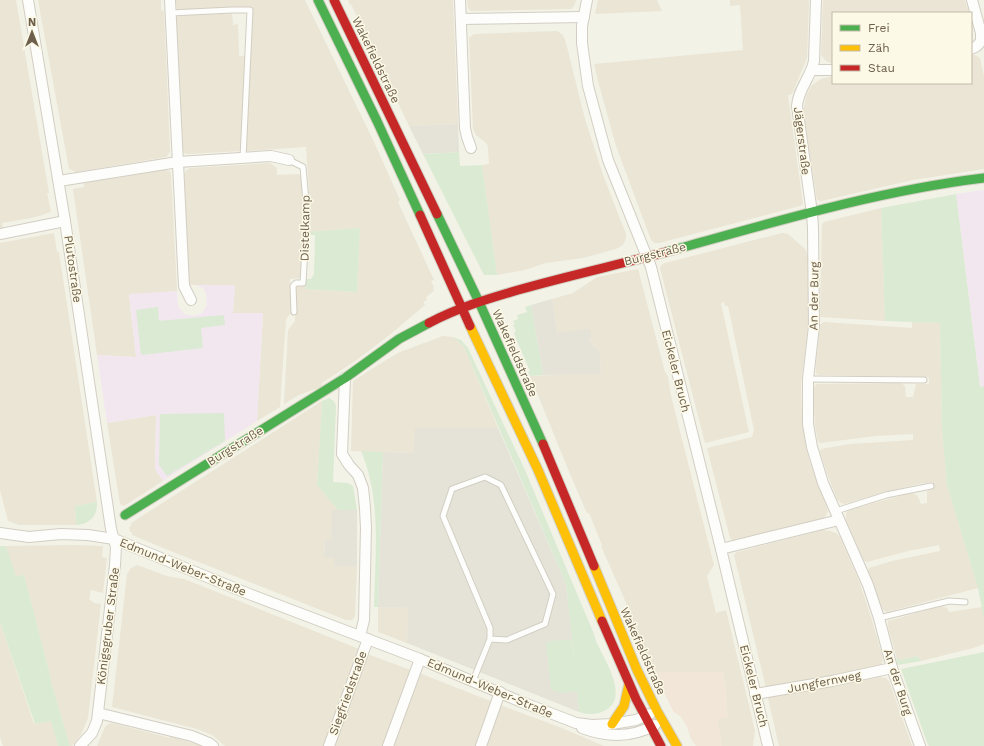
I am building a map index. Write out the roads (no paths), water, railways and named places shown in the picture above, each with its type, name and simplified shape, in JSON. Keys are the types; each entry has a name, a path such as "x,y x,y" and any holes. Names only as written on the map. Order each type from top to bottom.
{"main road":[{"path":"318,0 378,121 462,308 538,470 629,684 644,717 661,746"},
{"name":"Wakefieldstraße","path":"334,0 479,302 547,453 637,670 662,721"},
{"name":"Burgstraße","path":"125,515 345,378 412,332 440,316 479,302 562,277 646,257 812,213 888,194 950,182 984,178"},
{"path":"612,724 624,710 629,684"},
{"path":"662,721 677,746"}],"street":[{"name":"Plutostraße","path":"28,0 59,181 111,529 114,539"},
{"path":"170,0 184,286 192,300"},
{"path":"460,0 465,128 471,148"},
{"name":"Eickeler Bruch","path":"587,0 582,43 588,86 613,173 651,267 768,746"},
{"name":"Jägerstraße","path":"812,213 797,106 799,93 812,70 814,61 816,0"},
{"path":"972,0 981,38 977,46 972,48"},
{"path":"461,19 584,17"},
{"path":"812,70 832,70"},
{"name":"Distelkamp","path":"59,181 178,162 271,156 289,160"},
{"name":"An der Burg","path":"812,213 814,258 814,326 808,379 808,424 812,446 821,477 868,585 879,618 892,668 920,746"},
{"path":"0,234 65,221"},
{"path":"345,378 342,454 349,466 358,475 363,488 365,508 364,638"},
{"path":"721,549 838,515"},
{"name":"Edmund-Weber-Straße","path":"0,533 29,536 88,535 114,539 214,580 420,659 519,701 576,723 592,725 612,724 636,720 657,711"},
{"name":"Königsgruber Straße","path":"80,746 95,727 98,713 116,565 116,547 114,539"},
{"name":"Siegfriedstraße","path":"329,746 364,638"},
{"path":"388,746 420,659"},
{"name":"Jungfernweg","path":"756,694 832,682 892,668"},
{"path":"481,746 500,692"},
{"path":"98,713 192,736 210,743 213,746"},
{"name":"Edmund-Weber-Straße","path":"576,723 582,728 595,733 618,735 633,733 650,728 662,721"}],"lane":[{"path":"170,13 250,10 243,158"},
{"name":"Distelkamp","path":"289,160 303,167 307,214 303,283 296,283 293,286 294,312"},
{"path":"808,379 924,380"},
{"path":"473,681 490,639 490,628 443,516 452,489 485,477 501,485 553,594 545,624 506,640 490,639"},
{"path":"838,515 886,496 931,486"},
{"path":"879,618 949,601 965,602"}]}
